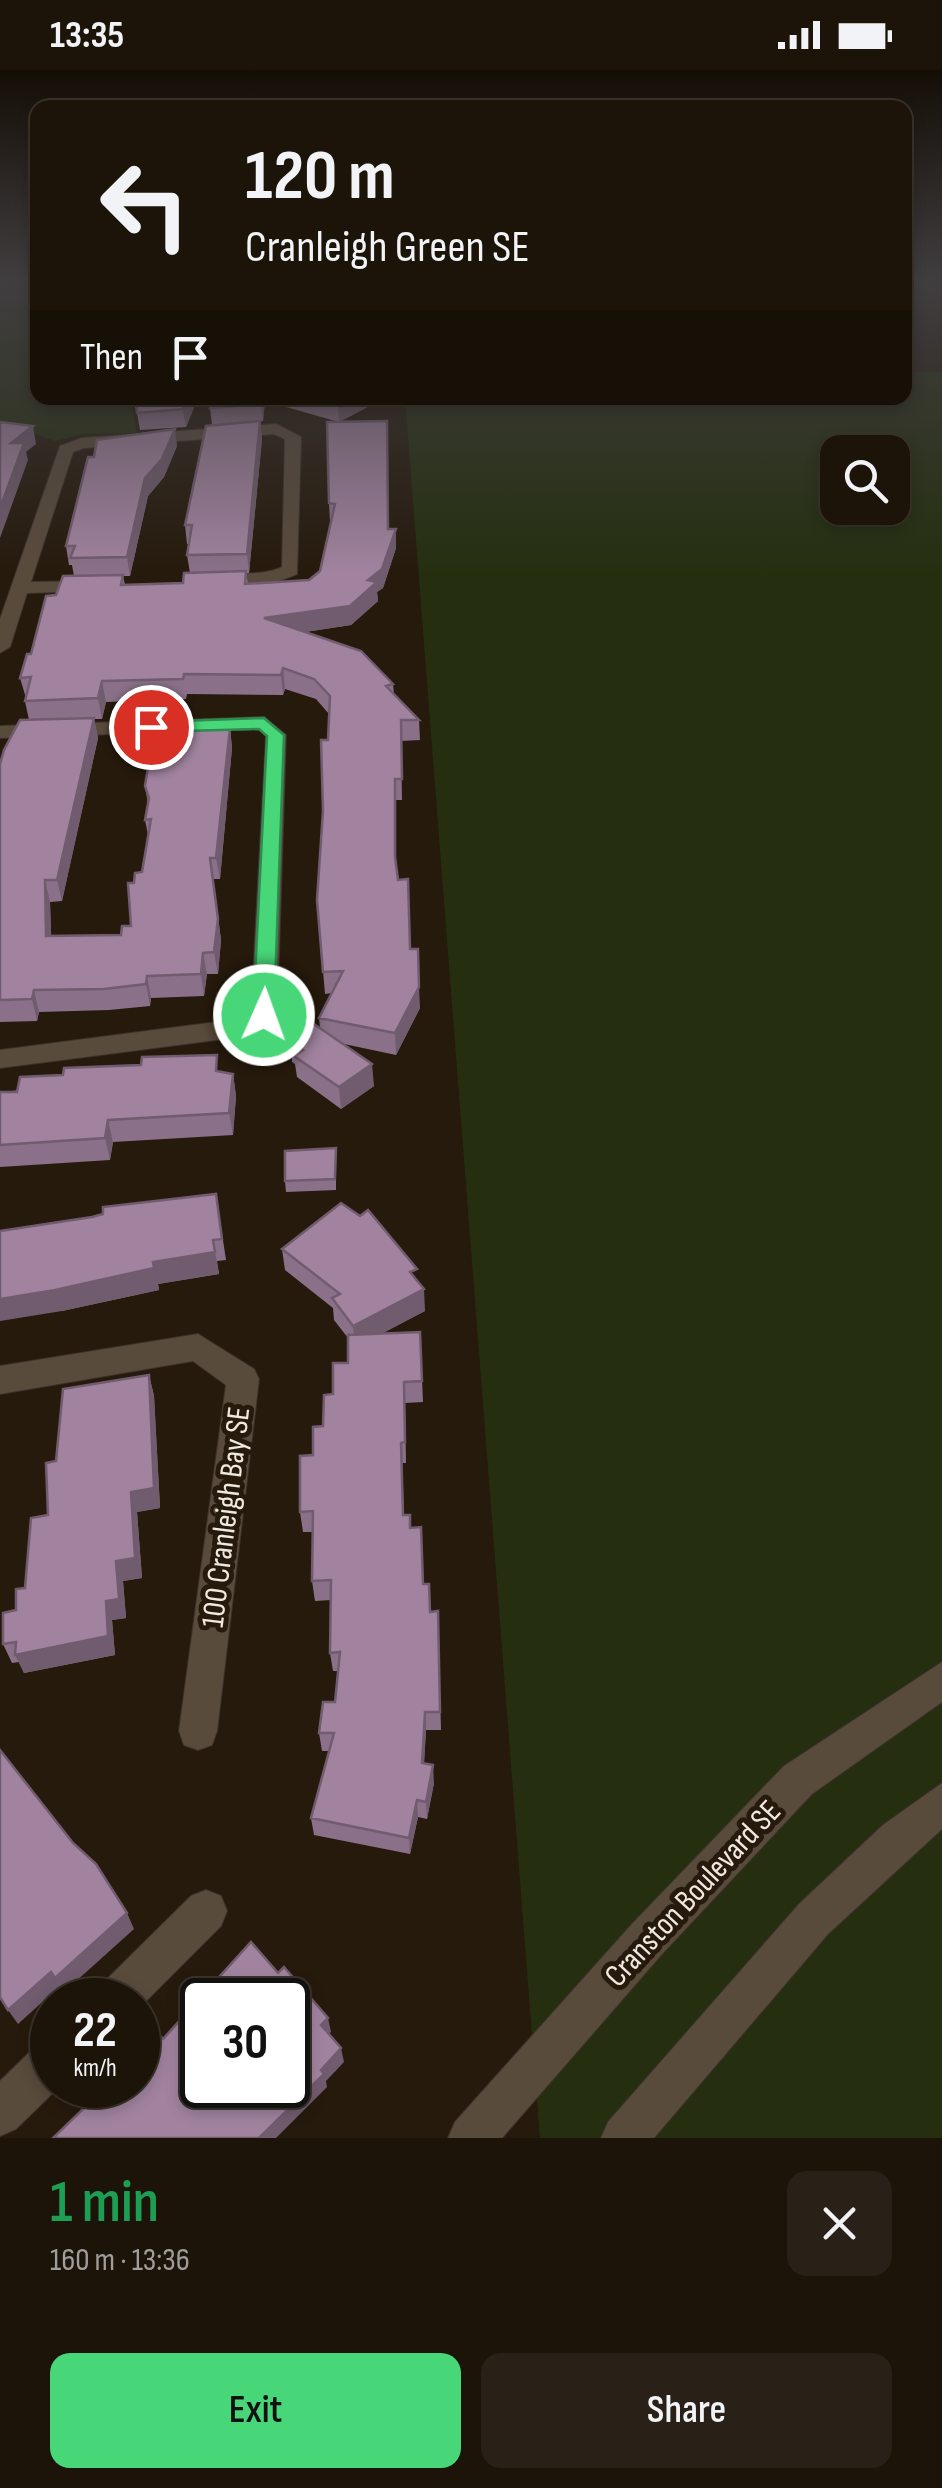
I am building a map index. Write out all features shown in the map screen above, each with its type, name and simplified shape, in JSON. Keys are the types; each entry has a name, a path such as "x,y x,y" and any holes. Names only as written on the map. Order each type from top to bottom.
{"street":[{"path":"0,647 23,588 66,449 82,443 276,429 294,437 291,570 268,582 193,584"},
{"path":"23,588 117,585"},
{"path":"0,732 264,723 276,735 264,1015 254,1026 0,1060"},
{"name":"100 Cranleigh Bay SE","path":"0,1380 198,1347 242,1379 198,1731"},
{"name":"Cranston Boulevard SE","path":"471,2138 647,1939 798,1780 942,1680"},
{"path":"624,2138 747,1992 881,1849 942,1803"},
{"path":"138,1978 206,1911"},
{"path":"0,2113 30,2084"}],"green space":[{"path":"0,380 30,380 30,405 131,405 137,433 84,434 55,441 0,422"},
{"path":"912,380 942,380 942,2138 540,2138 406,405 912,405"}],"building":[{"path":"136,405 185,405 183,409 137,413"},
{"path":"260,421 247,554 187,555 192,525 185,525 206,426"},
{"path":"387,421 388,529 396,529 382,569 368,580 377,582 350,606 264,618 361,651 393,684 386,686 419,720 401,720 402,779 395,779 395,857 398,880 408,879 410,949 418,949 419,987 395,1033 319,1018 343,971 323,972 317,900 323,811 321,740 328,740 330,696 314,679 283,668 281,675 184,674 183,679 102,681 98,698 25,701 31,677 20,678 27,654 31,654 46,596 56,595 63,576 123,575 121,585 183,583 184,573 246,571 245,584 309,580 320,571 335,504 329,503 327,422"},
{"path":"0,422 33,426 11,443 24,443 0,508"},
{"path":"175,429 162,459 145,478 127,557 70,558 75,546 66,546 88,457 94,457 97,440"},
{"path":"94,718 57,880 45,880 46,936 121,935 122,926 131,926 128,883 134,883 135,873 142,872 151,819 145,820 149,798 145,786 154,730 160,730 161,722 207,720 214,723 214,728 230,728 216,858 210,858 218,919 214,952 203,953 201,974 147,976 146,984 104,989 34,990 32,999 0,1000 0,764 4,750 20,720"},
{"path":"314,1024 372,1064 339,1087 294,1056 303,1050 290,1040"},
{"path":"217,1055 216,1071 233,1074 229,1113 108,1120 105,1138 0,1145 0,1092 17,1092 20,1077 63,1075 64,1068 141,1065 142,1057"},
{"path":"336,1148 335,1179 285,1181 285,1151"},
{"path":"216,1194 222,1239 213,1240 215,1252 153,1262 154,1268 0,1299 0,1231 92,1217 103,1214 103,1207"},
{"path":"341,1203 360,1216 368,1210 417,1269 410,1272 424,1289 353,1326 332,1298 340,1294 282,1249"},
{"path":"420,1332 422,1381 404,1382 403,1515 410,1515 410,1528 421,1527 423,1584 429,1584 430,1612 438,1611 440,1712 425,1712 422,1763 433,1765 426,1802 417,1800 409,1838 311,1818 334,1733 319,1733 323,1702 335,1702 340,1652 330,1653 331,1580 312,1581 313,1511 300,1512 300,1456 313,1455 313,1427 323,1426 324,1395 333,1394 333,1363 348,1363 348,1335"},
{"path":"149,1375 154,1488 131,1492 135,1558 116,1561 119,1599 106,1601 108,1636 15,1655 16,1642 3,1644 3,1613 16,1610 16,1589 25,1588 31,1518 48,1515 46,1463 56,1461 63,1389"},
{"path":"0,1750 73,1843 96,1864 127,1913 55,1978 51,1972 44,1978 30,1978 30,1991 8,2010 0,1997"},
{"path":"251,1942 278,1973 284,1967 293,1978 218,1978"},
{"path":"310,1997 328,2018 321,2025 341,2048 321,2070 324,2074 310,2088"},
{"path":"180,2020 180,2108 289,2108 259,2138 53,2138 84,2108 160,2108 160,2036 163,2039"}],"route":[{"path":"151,727 264,723 276,735 264,1015"}]}
